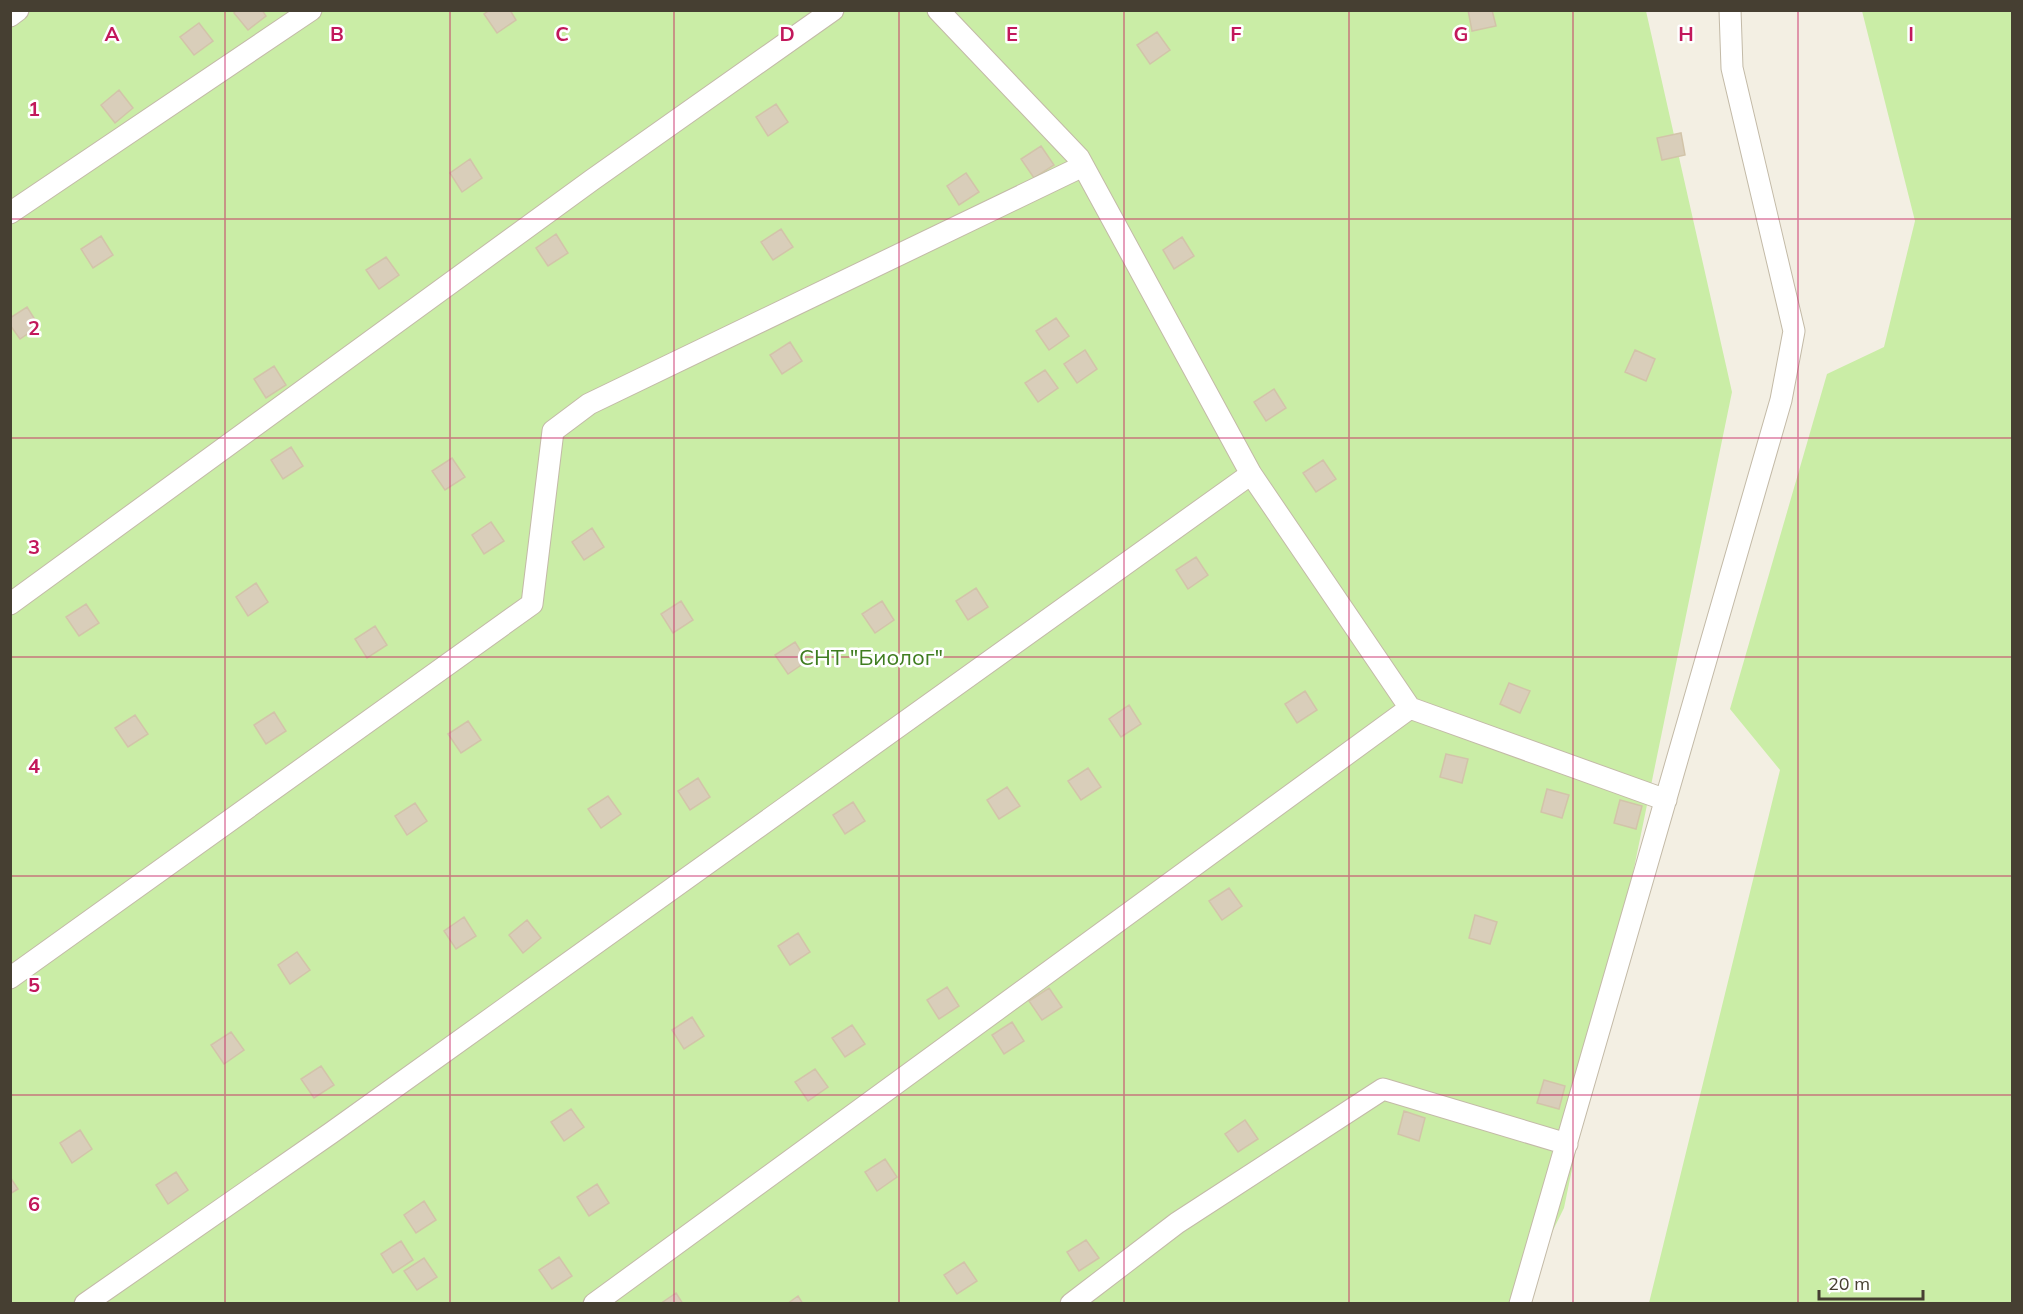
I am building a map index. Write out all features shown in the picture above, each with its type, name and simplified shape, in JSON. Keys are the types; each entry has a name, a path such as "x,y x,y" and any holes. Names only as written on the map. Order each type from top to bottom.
{"lane":[{"path":"10,16 18,10"},
{"path":"10,213 311,10"},
{"path":"10,604 592,180 833,10"},
{"path":"938,10 1079,158 1251,474 1410,708 1666,800"},
{"path":"1520,1304 1780,400 1794,331 1732,68 1730,10"},
{"path":"10,978 532,604 554,431 589,404 1083,166"},
{"path":"85,1304 331,1133 1251,474"},
{"path":"594,1304 1410,708"},
{"path":"1071,1304 1177,1223 1383,1089 1567,1144"}],"green space":[{"name":"СНТ \"Биолог\"","path":"10,11 1646,11 1732,392 1564,1208 1517,1303 11,1303"},
{"path":"1862,11 2012,11 2012,1303 1649,1303 1780,770 1730,709 1827,374 1884,347 1915,221"}],"building":[{"path":"236,10 262,10 266,16 248,30 234,13"},
{"path":"490,10 510,10 516,20 497,33 484,14"},
{"path":"1468,10 1492,10 1496,26 1472,31"},
{"path":"199,23 213,41 194,55 180,37"},
{"path":"1157,32 1170,50 1150,64 1137,45"},
{"path":"119,90 133,108 115,123 101,105"},
{"path":"776,104 788,122 768,136 756,117"},
{"path":"1681,133 1685,155 1662,160 1657,138"},
{"path":"1041,146 1054,165 1034,178 1021,159"},
{"path":"470,159 482,178 462,192 450,173"},
{"path":"966,173 979,192 959,205 947,186"},
{"path":"781,229 793,247 773,260 761,242"},
{"path":"556,234 568,253 548,266 536,248"},
{"path":"101,236 113,255 93,268 81,249"},
{"path":"1182,237 1194,256 1174,269 1163,250"},
{"path":"386,257 399,275 379,289 366,270"},
{"path":"27,307 39,326 20,339 10,325 10,318"},
{"path":"1056,318 1069,336 1049,350 1036,331"},
{"path":"790,342 802,361 782,374 770,355"},
{"path":"1085,350 1097,369 1077,383 1064,364"},
{"path":"1635,350 1655,359 1646,381 1625,372"},
{"path":"274,366 286,385 266,398 254,379"},
{"path":"1045,370 1058,388 1038,402 1025,383"},
{"path":"1274,389 1286,408 1266,421 1254,402"},
{"path":"291,447 303,466 283,479 271,460"},
{"path":"452,458 465,477 445,490 432,471"},
{"path":"1323,460 1336,479 1316,492 1303,473"},
{"path":"491,522 504,541 484,554 472,535"},
{"path":"592,528 604,547 584,560 572,542"},
{"path":"1196,557 1208,575 1188,589 1176,570"},
{"path":"256,583 268,602 248,616 236,597"},
{"path":"976,588 988,607 968,620 956,601"},
{"path":"681,601 693,620 673,633 661,614"},
{"path":"882,601 894,620 875,633 862,614"},
{"path":"86,604 99,623 79,636 66,617"},
{"path":"375,626 387,645 367,658 355,639"},
{"path":"795,642 807,661 788,674 775,655"},
{"path":"1509,683 1530,691 1520,713 1500,704"},
{"path":"1305,691 1317,710 1297,723 1285,704"},
{"path":"1129,705 1141,724 1121,737 1109,719"},
{"path":"274,712 286,731 266,744 254,725"},
{"path":"135,715 148,734 128,747 115,728"},
{"path":"468,721 481,740 461,753 448,734"},
{"path":"1446,754 1468,759 1462,783 1440,777"},
{"path":"1088,768 1101,787 1081,800 1068,781"},
{"path":"698,778 710,797 690,810 678,791"},
{"path":"1007,787 1020,806 999,819 987,800"},
{"path":"1547,789 1569,795 1562,818 1541,812"},
{"path":"608,796 621,814 601,828 588,809"},
{"path":"1620,800 1642,806 1636,829 1614,823"},
{"path":"853,802 865,821 845,834 833,815"},
{"path":"415,803 427,821 407,835 395,816"},
{"path":"1229,888 1242,906 1222,920 1209,901"},
{"path":"1475,915 1497,922 1490,944 1469,938"},
{"path":"464,917 476,936 456,949 444,931"},
{"path":"527,920 541,938 523,953 509,935"},
{"path":"798,933 810,952 790,965 778,946"},
{"path":"297,952 310,970 290,984 278,965"},
{"path":"947,987 959,1006 939,1019 927,1000"},
{"path":"1049,988 1062,1007 1042,1020 1029,1001"},
{"path":"692,1017 704,1036 684,1049 672,1030"},
{"path":"1012,1022 1024,1041 1004,1054 992,1035"},
{"path":"852,1025 865,1044 845,1057 832,1038"},
{"path":"231,1032 244,1050 224,1064 211,1045"},
{"path":"321,1066 334,1085 314,1098 301,1079"},
{"path":"815,1069 828,1087 808,1101 795,1082"},
{"path":"1544,1080 1565,1086 1559,1109 1537,1103"},
{"path":"571,1109 584,1127 564,1141 551,1122"},
{"path":"1404,1111 1425,1118 1419,1141 1398,1134"},
{"path":"1245,1120 1258,1139 1238,1152 1225,1134"},
{"path":"80,1130 92,1149 72,1163 60,1143"},
{"path":"885,1159 897,1177 877,1191 865,1172"},
{"path":"176,1172 188,1190 168,1204 156,1185"},
{"path":"10,1177 18,1189 10,1194"},
{"path":"597,1184 609,1203 589,1216 577,1197"},
{"path":"424,1201 436,1220 416,1233 404,1215"},
{"path":"1086,1240 1099,1258 1079,1271 1067,1252"},
{"path":"401,1241 413,1260 393,1273 381,1254"},
{"path":"559,1257 572,1276 552,1289 539,1270"},
{"path":"424,1258 437,1277 417,1290 404,1271"},
{"path":"964,1262 977,1281 957,1294 944,1275"},
{"path":"676,1293 683,1304 660,1304"},
{"path":"798,1296 803,1304 787,1304"}]}
